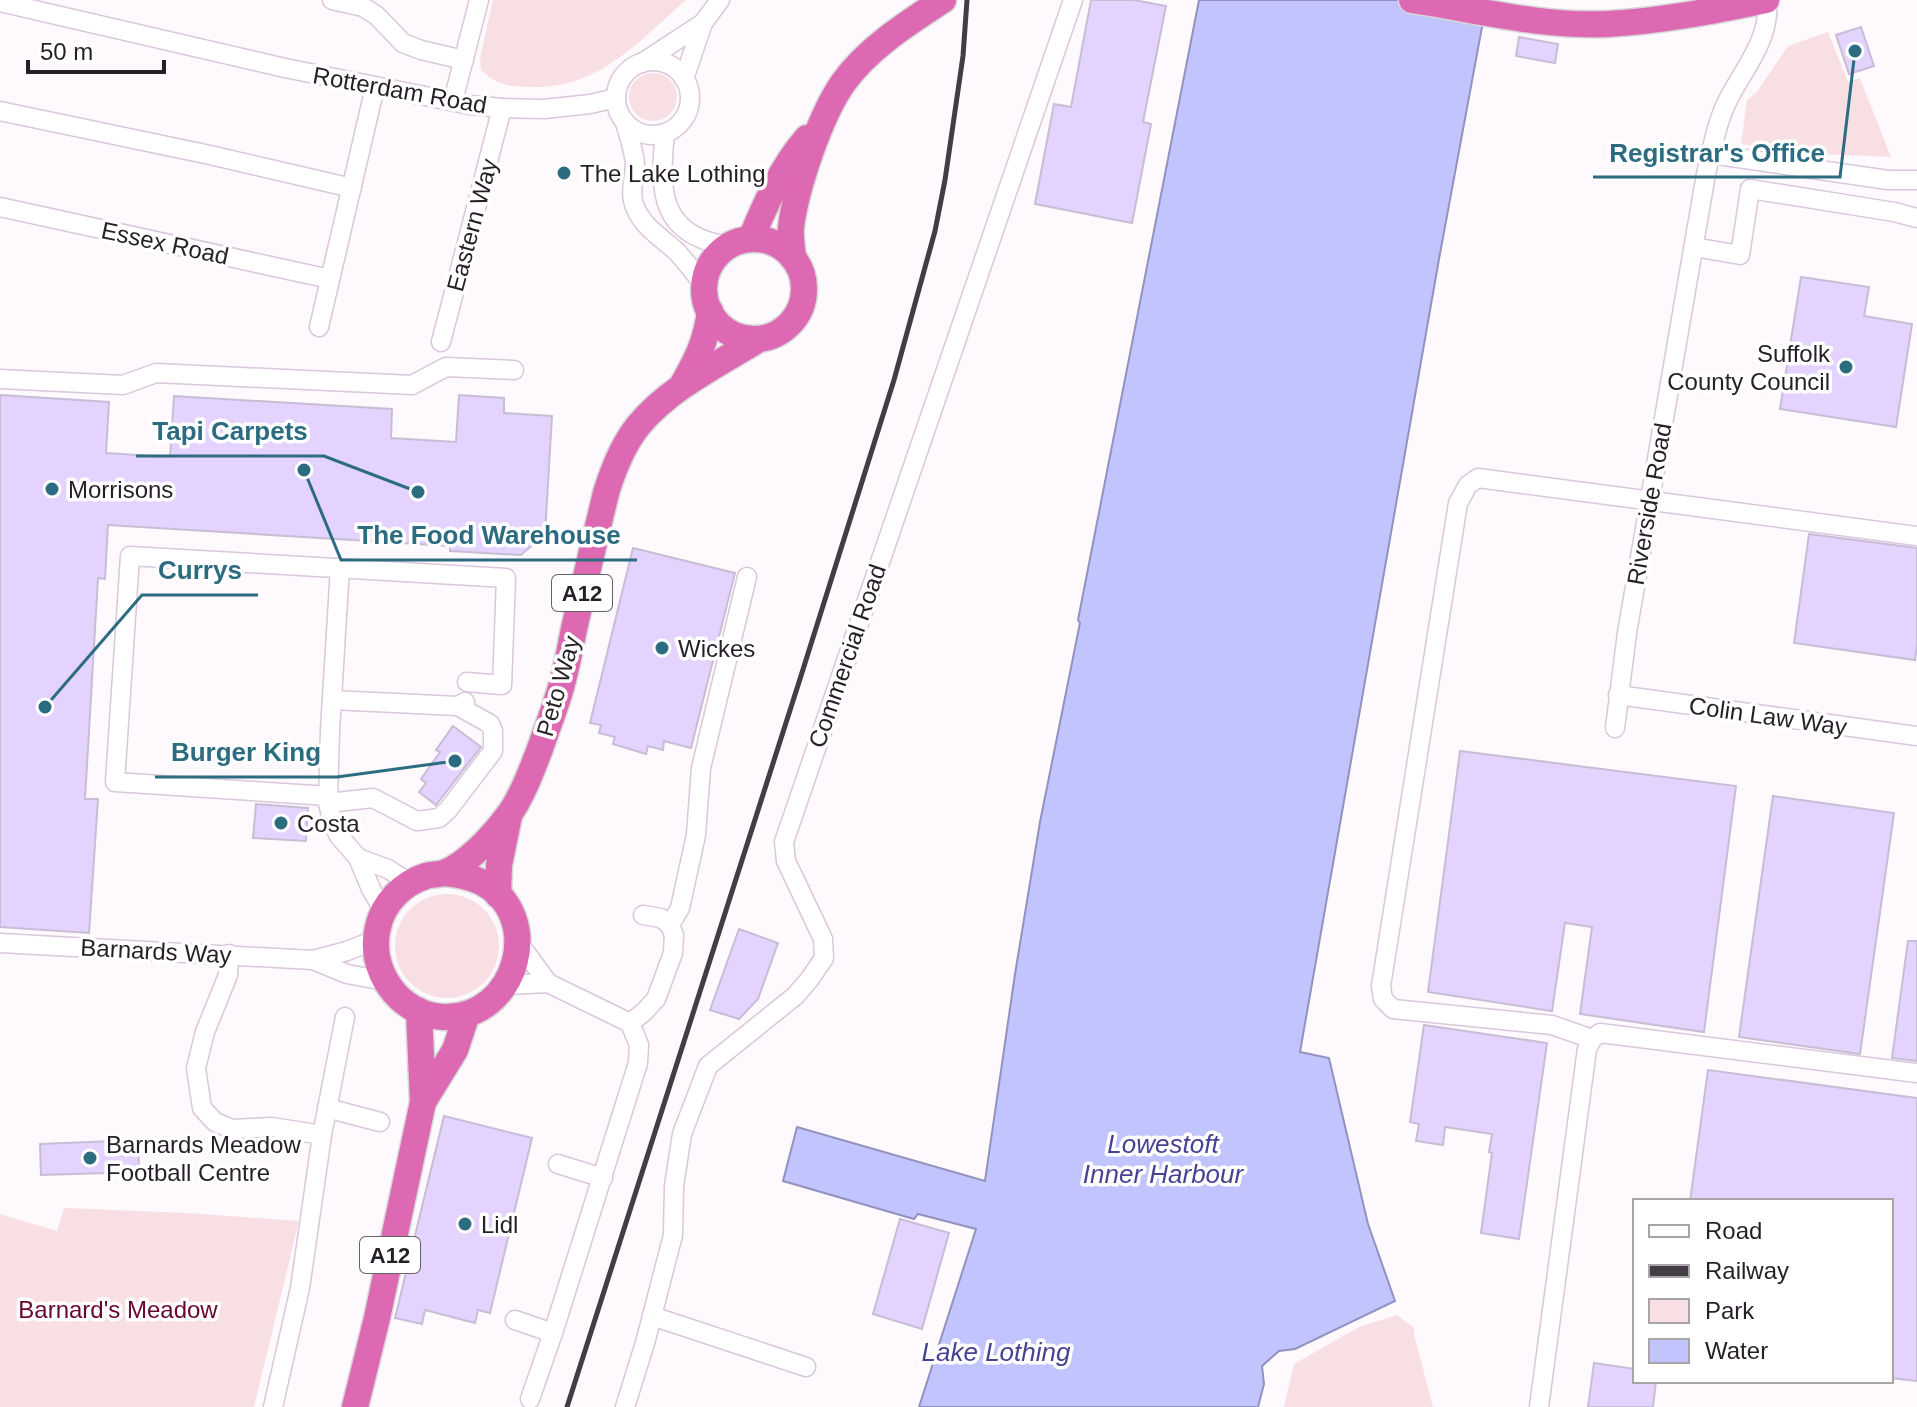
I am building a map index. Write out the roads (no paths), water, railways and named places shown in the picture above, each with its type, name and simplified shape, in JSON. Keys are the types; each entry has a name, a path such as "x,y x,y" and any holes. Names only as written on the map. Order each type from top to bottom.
{"highway":[{"path":"793,258 791,231 795,207 811,151 844,83 867,57 900,28 943,0"},
{"path":"1412,0 1540,21 1605,24 1691,15 1767,2"},
{"path":"740,243 767,241 782,247 801,272 804,287 796,316 786,327 759,339 730,333 718,323 707,299 708,270 716,257 740,243 799,147 825,117"},
{"name":"Peto Way","path":"681,387 700,354 707,331 707,299"},
{"name":"Peto Way","path":"498,895 499,865 509,816 533,767 558,698 613,471 636,428 654,409 681,387 759,339"},
{"name":"Peto Way","path":"444,873 474,854 509,816"},
{"path":"444,873 464,875 482,882 509,909 518,942 516,964 506,985 489,1003 467,1014 443,1017 419,1011 400,999 385,981 377,961 375,940 378,925 395,895 410,883 444,873"},
{"name":"A12","path":"355,1407 423,1102 419,1011"},
{"name":"A12","path":"423,1102 455,1050 467,1014"}],"street":[{"path":"332,0 363,7 376,15 403,43 464,60"},
{"path":"453,101 479,0"},
{"path":"684,79 703,23 720,0"},
{"name":"Commercial Road","path":"652,1316 673,1235 674,1186 682,1134 708,1066 795,996 824,958 823,939 786,861 784,842 1073,0"},
{"name":"Rotterdam Road","path":"0,2 285,68 453,101 502,108 544,109 616,98"},
{"name":"Riverside Road","path":"1615,728 1649,501 1711,154 1726,104 1758,50 1767,2"},
{"path":"703,23 631,68 623,76 616,98 635,163 632,189 639,216 680,256 707,299"},
{"path":"624,122 636,131 651,135 665,133 677,126 689,104 689,91 677,70 666,63 642,63"},
{"path":"319,327 375,87"},
{"name":"Eastern Way","path":"441,342 502,108"},
{"path":"0,111 352,188"},
{"path":"665,133 662,183 664,197 674,218 685,231 706,243 740,243"},
{"path":"1711,154 1888,180 1917,180"},
{"path":"1694,247 1740,255 1750,189 1917,218"},
{"name":"Essex Road","path":"0,207 330,279"},
{"path":"0,379 123,385 156,373 412,385 446,367 514,370"},
{"path":"1592,1039 1552,1025 1393,1009 1383,999 1381,986 1458,503 1468,485 1478,478 1917,536"},
{"path":"332,700 461,704 490,724 493,751 448,810 439,818 417,821 373,798 328,799 115,782 130,556 506,578 502,685 467,682"},
{"path":"340,568 328,799 333,824 358,858 384,911"},
{"path":"670,925 680,908 696,835 701,768 747,577"},
{"name":"Colin Law Way","path":"1618,695 1917,736"},
{"path":"358,858 388,869 410,883"},
{"path":"630,1023 656,999 673,953 674,935 670,925 661,918 643,915"},
{"name":"Barnards Way","path":"313,960 375,940"},
{"path":"518,942 548,983 630,1023 639,1045 638,1063 603,1178 530,1399"},
{"name":"Barnards Way","path":"0,943 313,960 347,974 385,981"},
{"path":"229,954 228,975 205,1032 196,1068 202,1108 215,1122 232,1129 272,1127 322,1135"},
{"path":"506,985 548,983"},
{"path":"273,1407 300,1288 322,1135 345,1017"},
{"path":"1539,1407 1587,1049 1592,1039 1600,1033 1917,1073"},
{"path":"327,1109 380,1122"},
{"path":"558,1164 603,1178"},
{"path":"625,1407 652,1316 806,1367"},
{"path":"515,1320 553,1333"}],"water":[{"name":"Lowestoft Inner Harbour","path":"1199,0 1487,0 1300,1052 1329,1058 1368,1224 1395,1301 1295,1349 1279,1351 1262,1366 1264,1384 1258,1407 919,1407 976,1229 918,1214 914,1219 783,1181 797,1127 985,1181 1040,822"}],"railway":[{"path":"567,1407 894,380 935,231 945,180 963,56 967,0"}],"place":[{"name":"Registrar's Office","path":"1855,51"},
{"name":"The Lake Lothing","path":"564,173"},
{"name":"Suffolk County Council","path":"1846,367"},
{"name":"The Food Warehouse","path":"304,470"},
{"name":"Morrisons","path":"52,489"},
{"name":"Tapi Carpets","path":"418,492"},
{"name":"Wickes","path":"662,648"},
{"name":"Currys","path":"45,707"},
{"name":"Burger King","path":"455,761"},
{"name":"Costa","path":"281,823"},
{"name":"Barnards Meadow Football Centre","path":"90,1158"},
{"name":"Lidl","path":"465,1224"}],"park label":[{"name":"Barnard's Meadow","path":"118,1309"}],"water label":[{"name":"Lake Lothing","path":"996,1352"}]}
